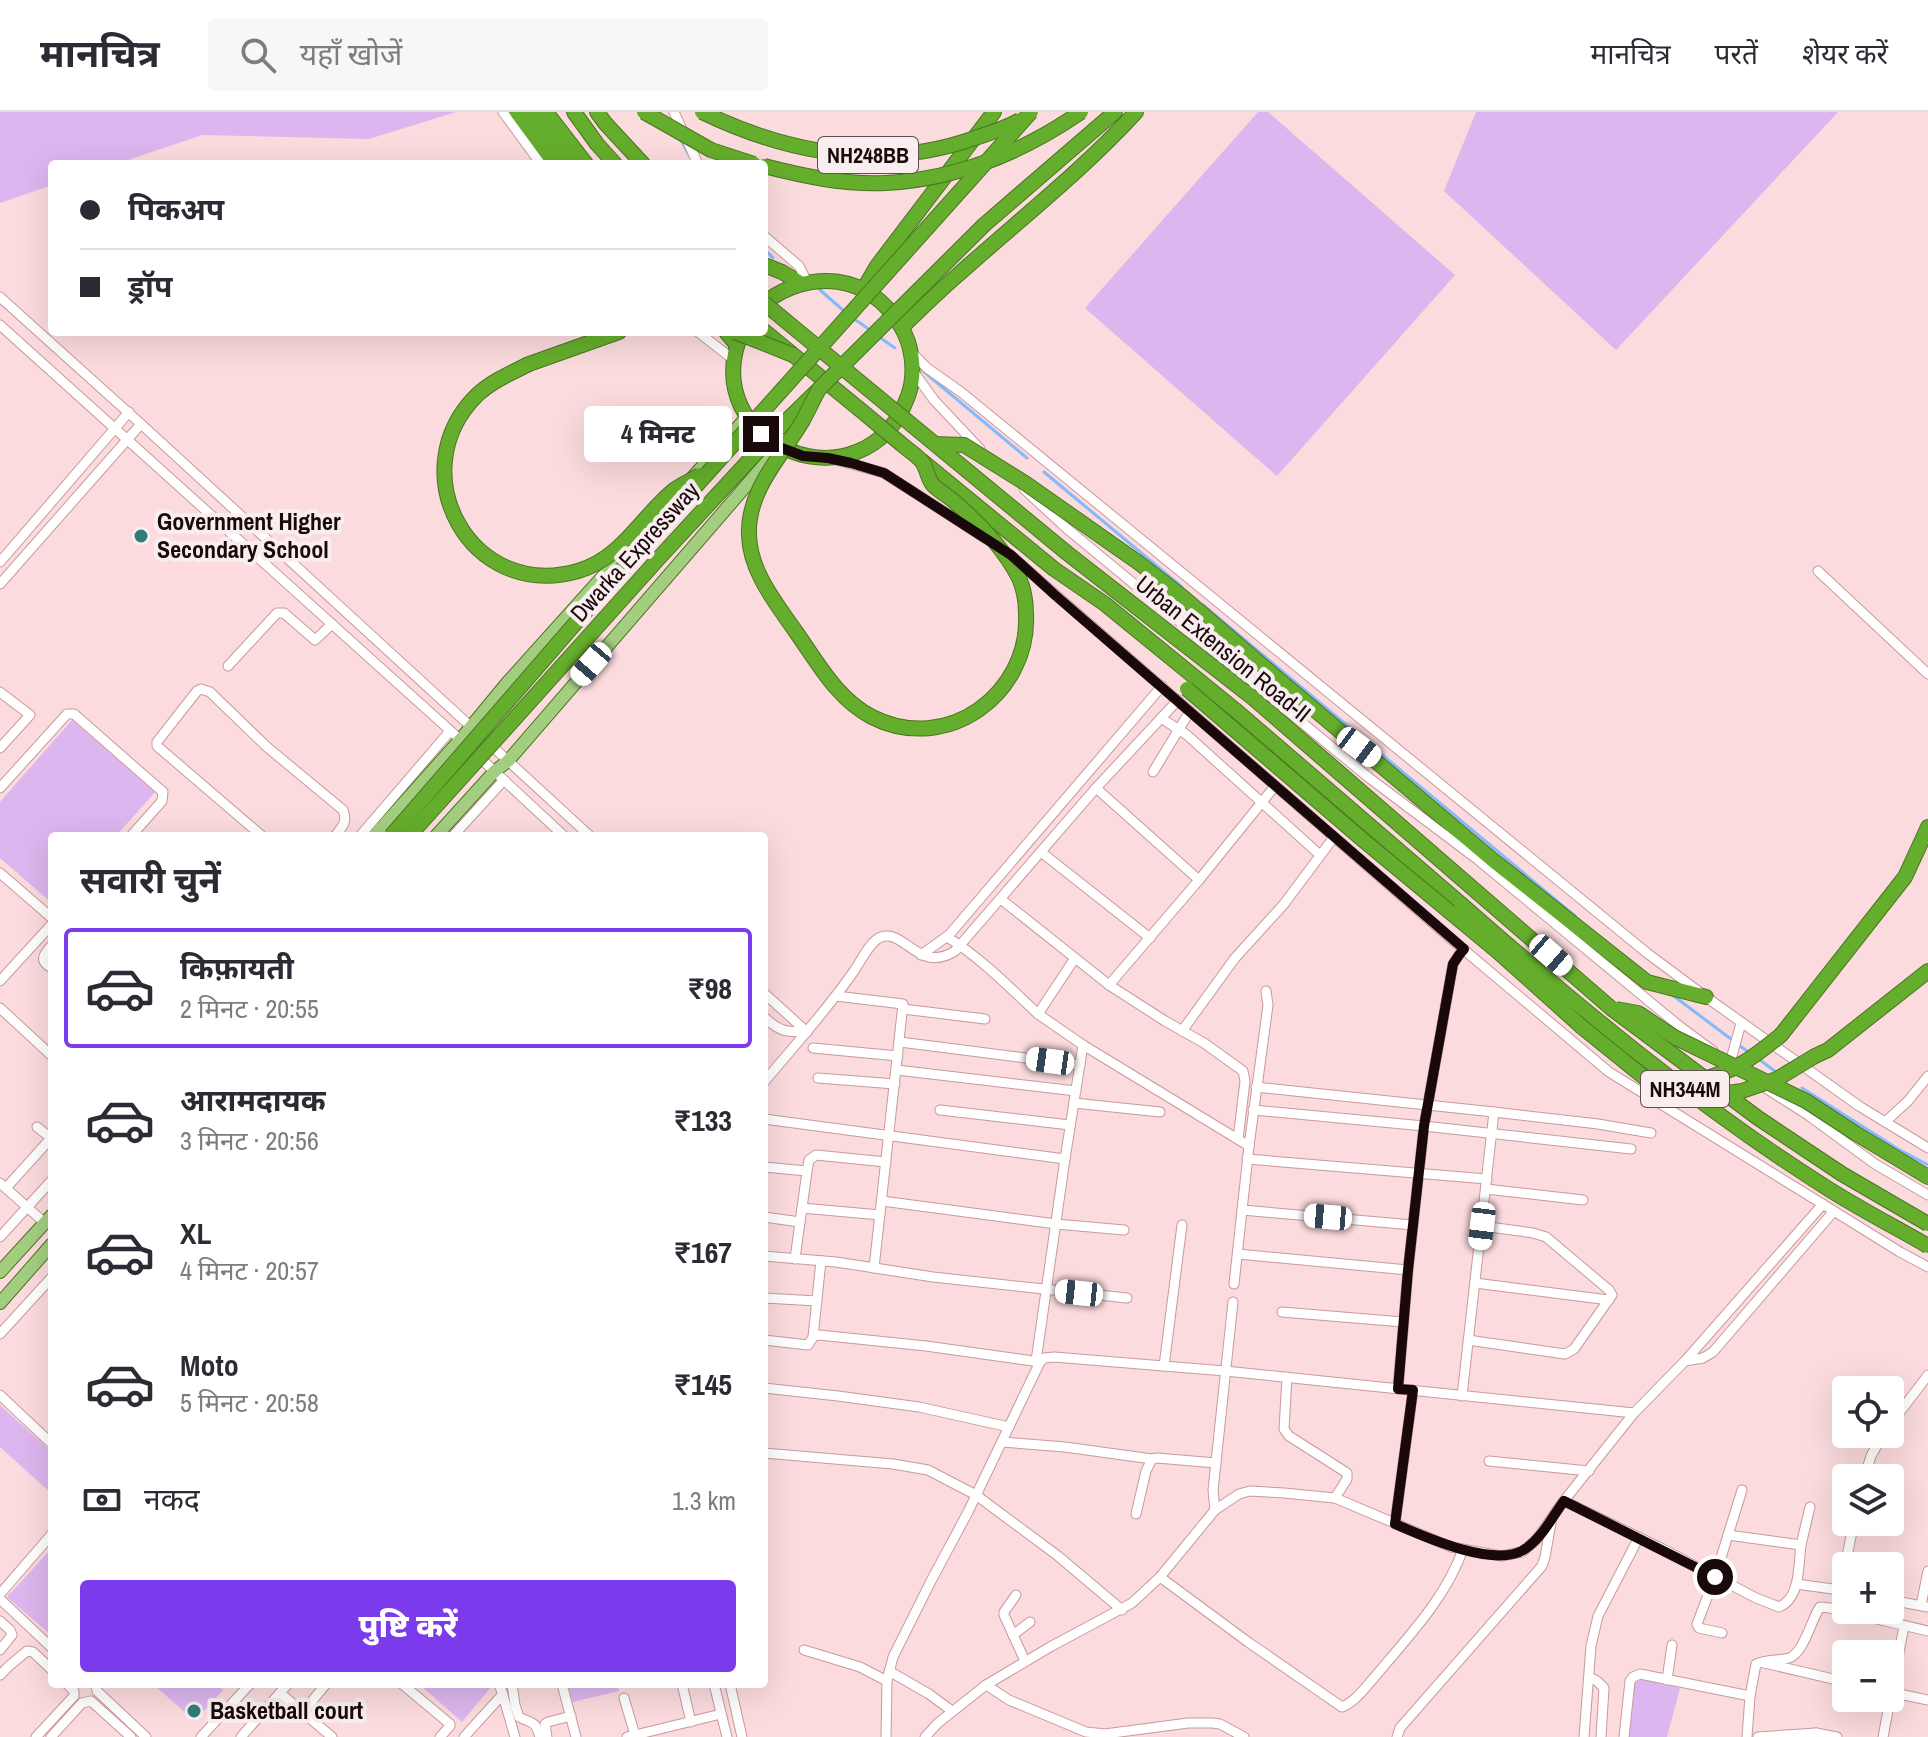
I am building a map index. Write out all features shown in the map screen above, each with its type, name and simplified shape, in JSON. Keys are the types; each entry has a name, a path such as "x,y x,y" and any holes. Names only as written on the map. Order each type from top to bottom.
{"highway":[{"path":"517,112 554,160"},
{"path":"531,112 568,160"},
{"path":"546,112 583,160"},
{"path":"574,112 611,160"},
{"path":"597,112 639,160"},
{"path":"644,112 711,150 742,160"},
{"name":"Dwarka Expressway","path":"702,112 760,137 802,149 843,155 927,152 1007,127 1032,112"},
{"path":"863,290 877,266 994,112"},
{"name":"Dwarka Expressway","path":"394,832 711,468 1032,112"},
{"name":"NH248BB","path":"768,167 842,181 885,183 929,178 974,167 1008,154 1081,112"},
{"name":"Dwarka Expressway","path":"413,832 778,429 984,225 1115,112"},
{"path":"902,327 959,273 1064,183 1136,112"},
{"path":"768,267 803,283"},
{"path":"768,300 779,291 821,280 843,282 863,290 885,305 902,327 911,352 913,371 903,409 891,427 876,441 853,453 828,458 803,456 779,447 761,434 738,399 734,380 738,336 793,355"},
{"name":"Urban Extension Road-II","path":"768,306 1067,553 1253,698 1612,1009 1758,1118 1842,1174 1928,1224"},
{"name":"Urban Extension Road-II","path":"768,334 1054,569 1105,604 1240,714 1500,938 1658,1069 1829,1189 1928,1246"},
{"path":"608,336 509,373 478,394 467,407 456,423 446,449 444,475 450,506 460,529 496,564 514,571 533,576 577,571 595,565 614,553 675,490 711,468"},
{"path":"819,389 758,493 749,535 754,562 769,592 838,691 873,717 894,725 920,728 944,726 966,718 998,694 1018,663 1027,626 1026,603 1020,580 999,548 958,504 932,483 922,461"},
{"path":"933,444 964,445 1025,483 1139,563 1494,861 1647,982 1706,997"},
{"path":"1170,657 1187,689 1655,1086 1686,1094 1721,1094 1742,1091 1777,1079 1828,1050 1928,971"},
{"path":"1655,1086 1717,1076 1749,1060 1781,1035 1905,877 1928,827"},
{"path":"1612,1009 1638,1013 1674,1037 1806,1101 1928,1177"}],"main road":[{"path":"377,832 455,735 471,725 747,417"},
{"path":"440,832 500,776 508,761 779,447"},
{"path":"0,1272 48,1220"},
{"path":"0,1303 48,1249"}],"street":[{"path":"503,112 538,160"},
{"path":"674,112 696,160"},
{"path":"768,239 799,266 803,283"},
{"path":"0,297 586,832"},
{"path":"0,325 560,832"},
{"path":"703,336 734,360"},
{"path":"911,352 1647,953 1741,1023 1928,1148"},
{"path":"913,371 934,400 974,443 1065,527 1368,777 1477,859 1678,1025 1875,1164 1928,1195"},
{"path":"0,562 129,412"},
{"path":"0,584 141,424"},
{"path":"828,458 884,473 1011,555 1609,1072 1928,1267"},
{"path":"1818,571 1928,674"},
{"path":"228,666 277,613 284,613 315,640 332,624"},
{"path":"921,955 947,937 1162,686"},
{"path":"257,832 157,746 157,742 201,689 210,692 267,747 343,810 346,819 338,832"},
{"path":"0,692 30,715 0,748"},
{"path":"768,1077 836,996 876,940 894,938 921,955 944,957 961,946 1096,788 1178,700"},
{"path":"1153,772 1190,711"},
{"path":"0,788 67,714 74,714 163,792 162,801 135,832"},
{"path":"1161,718 1179,729 1320,855"},
{"path":"364,832 455,735"},
{"path":"456,832 500,776"},
{"path":"1109,985 1275,786"},
{"path":"1096,788 1199,880"},
{"path":"532,807 544,794"},
{"path":"1182,1031 1235,958 1284,904 1334,837"},
{"path":"1041,852 1150,938"},
{"path":"0,873 48,917"},
{"path":"1002,900 1109,985 1239,1066 1245,1081 1238,1139"},
{"path":"0,981 48,926"},
{"path":"43,933 48,939"},
{"path":"947,937 988,967 1038,1014 1083,1045 1249,1146"},
{"path":"48,948 43,955 44,963 48,966"},
{"path":"1398,1389 1424,1126 1453,964 1464,949"},
{"path":"1038,1014 1075,958"},
{"path":"1234,1284 1266,1017 1266,991"},
{"path":"836,996 903,1004 874,1268"},
{"path":"768,997 807,1032"},
{"path":"0,1008 48,1052"},
{"path":"903,1009 985,1019"},
{"path":"768,1020 785,1032 807,1032"},
{"path":"1730,1063 1741,1023"},
{"path":"900,1042 1080,1065"},
{"path":"886,1737 888,1676 899,1643 976,1495 1038,1362 1083,1045"},
{"path":"813,1048 898,1056"},
{"path":"897,1070 1076,1091"},
{"path":"1885,1122 1908,1101 1928,1076"},
{"path":"818,1078 895,1084"},
{"path":"1256,1087 1598,1124 1651,1133"},
{"path":"1074,1103 1160,1112"},
{"path":"940,1110 1070,1125"},
{"path":"1253,1110 1631,1149"},
{"path":"1462,1396 1494,1112"},
{"path":"768,1120 1065,1159"},
{"path":"37,1127 48,1135"},
{"path":"48,1142 3,1185 27,1207 48,1218"},
{"path":"795,1259 809,1160 816,1155 886,1162"},
{"path":"1247,1159 1420,1173 1583,1200"},
{"path":"768,1167 807,1171"},
{"path":"0,1237 48,1184"},
{"path":"882,1201 1124,1230"},
{"path":"925,1737 986,1685 1122,1610 1160,1577 1215,1510 1239,1494 1250,1491 1335,1498 1451,1547 1501,1556 1522,1552 1537,1539 1634,1413 1685,1361 1823,1204"},
{"path":"802,1208 880,1215"},
{"path":"1242,1210 1413,1225"},
{"path":"1685,1361 1703,1358 1713,1352 1834,1211"},
{"path":"768,1218 800,1222"},
{"path":"1164,1366 1182,1225"},
{"path":"1468,1340 1565,1354 1574,1349 1613,1294 1546,1237 1482,1226"},
{"path":"1238,1254 1408,1270"},
{"path":"768,1256 1127,1298"},
{"path":"768,1341 810,1345 821,1261"},
{"path":"0,1334 48,1281"},
{"path":"1475,1283 1609,1300"},
{"path":"768,1298 817,1301"},
{"path":"1215,1510 1213,1490 1233,1302"},
{"path":"1282,1312 1403,1322"},
{"path":"813,1337 819,1335 926,1346 1038,1362 1054,1357 1225,1371 1634,1413"},
{"path":"1904,1407 1928,1375"},
{"path":"1287,1377 1284,1429 1289,1436 1347,1473 1347,1479 1335,1498"},
{"path":"768,1388 919,1407 1009,1427"},
{"path":"1395,1524 1413,1390"},
{"path":"0,1395 48,1440"},
{"path":"1002,1442 1216,1463"},
{"path":"768,1453 914,1467 935,1473 976,1495 1064,1561 1122,1610"},
{"path":"1136,1514 1146,1471 1152,1459"},
{"path":"1489,1461 1589,1471"},
{"path":"1722,1633 1697,1626 1742,1490"},
{"path":"1564,1501 1779,1607 1788,1604 1792,1598 1810,1507"},
{"path":"1397,1737 1400,1728 1542,1566 1552,1519"},
{"path":"1728,1535 1801,1545"},
{"path":"1584,1737 1591,1646 1598,1616 1639,1537"},
{"path":"48,1539 0,1596 48,1644"},
{"path":"1160,1577 1342,1707 1366,1687 1421,1621 1458,1563 1463,1549"},
{"path":"1904,1602 1924,1606 1928,1575"},
{"path":"1796,1584 1832,1589"},
{"path":"1016,1595 1004,1615 1025,1661"},
{"path":"1747,1737 1756,1664 1790,1658 1797,1652 1820,1607 1928,1631"},
{"path":"0,1621 12,1635 0,1650"},
{"path":"1013,1635 1030,1622"},
{"path":"1901,1640 1904,1626"},
{"path":"1667,1680 1672,1645"},
{"path":"804,1650 888,1676 929,1694 952,1711"},
{"path":"0,1675 27,1651 33,1652 48,1666"},
{"path":"1760,1662 1832,1679"},
{"path":"1624,1737 1630,1681 1640,1674 1750,1696"},
{"path":"1589,1677 1604,1688 1601,1737"},
{"path":"986,1685 1009,1700 1093,1735 1188,1723 1212,1723 1244,1737"},
{"path":"36,1737 74,1696 71,1688"},
{"path":"97,1688 97,1691 146,1737"},
{"path":"201,1737 246,1688"},
{"path":"241,1737 284,1688"},
{"path":"303,1712 323,1688"},
{"path":"407,1688 450,1724 440,1737"},
{"path":"513,1688 519,1717 532,1721 540,1737"},
{"path":"563,1688 576,1737"},
{"path":"683,1688 691,1722"},
{"path":"715,1688 727,1737"},
{"path":"731,1688 742,1737"},
{"path":"464,1737 500,1689"},
{"path":"500,1689 515,1737"},
{"path":"280,1693 332,1737"},
{"path":"1904,1695 1928,1700"},
{"path":"624,1698 631,1736 721,1714"},
{"path":"51,1737 82,1703 91,1701 131,1737"},
{"path":"1883,1737 1887,1712"},
{"path":"547,1737 545,1724 571,1716"},
{"path":"1758,1737 1837,1737"}],"shaded area":[{"path":"0,112 456,112 369,139 202,135 128,160 48,160 48,186 0,203"},
{"path":"1258,112 1268,112 1455,275 1277,476 1085,308"},
{"path":"1476,112 1838,112 1616,350 1444,191"},
{"path":"72,720 155,792 120,832 48,832 48,900 0,858 0,802"},
{"path":"0,1405 48,1448 48,1490 0,1447"},
{"path":"48,1552 48,1633 7,1597"},
{"path":"1642,1679 1680,1688 1667,1737 1628,1737 1633,1684"},
{"name":"Basketball court","path":"157,1688 223,1690 195,1721"},
{"path":"424,1688 490,1688 462,1722"},
{"path":"568,1688 618,1688 619,1691 573,1702"}],"waterway":[{"path":"681,140 689,155"},
{"path":"768,253 773,258"},
{"path":"820,290 844,311"},
{"path":"853,318 870,330"},
{"path":"879,337 895,348"},
{"path":"923,371 1027,458"},
{"path":"1044,472 1182,587"},
{"path":"1203,605 1575,916"},
{"path":"1671,994 1731,1039"},
{"path":"1740,1046 1750,1053"},
{"path":"1760,1060 1776,1072"},
{"path":"1802,1088 1928,1165"}],"place":[{"name":"Government Higher Secondary School","path":"141,536"},
{"name":"Basketball court","path":"194,1711"}],"route":[{"path":"761,434 779,447 803,456 828,458 884,473 1011,555 1464,949 1453,964 1424,1126 1398,1389 1413,1390 1395,1524 1451,1547 1501,1556 1512,1555 1522,1552 1537,1539 1564,1501 1715,1577"}]}
